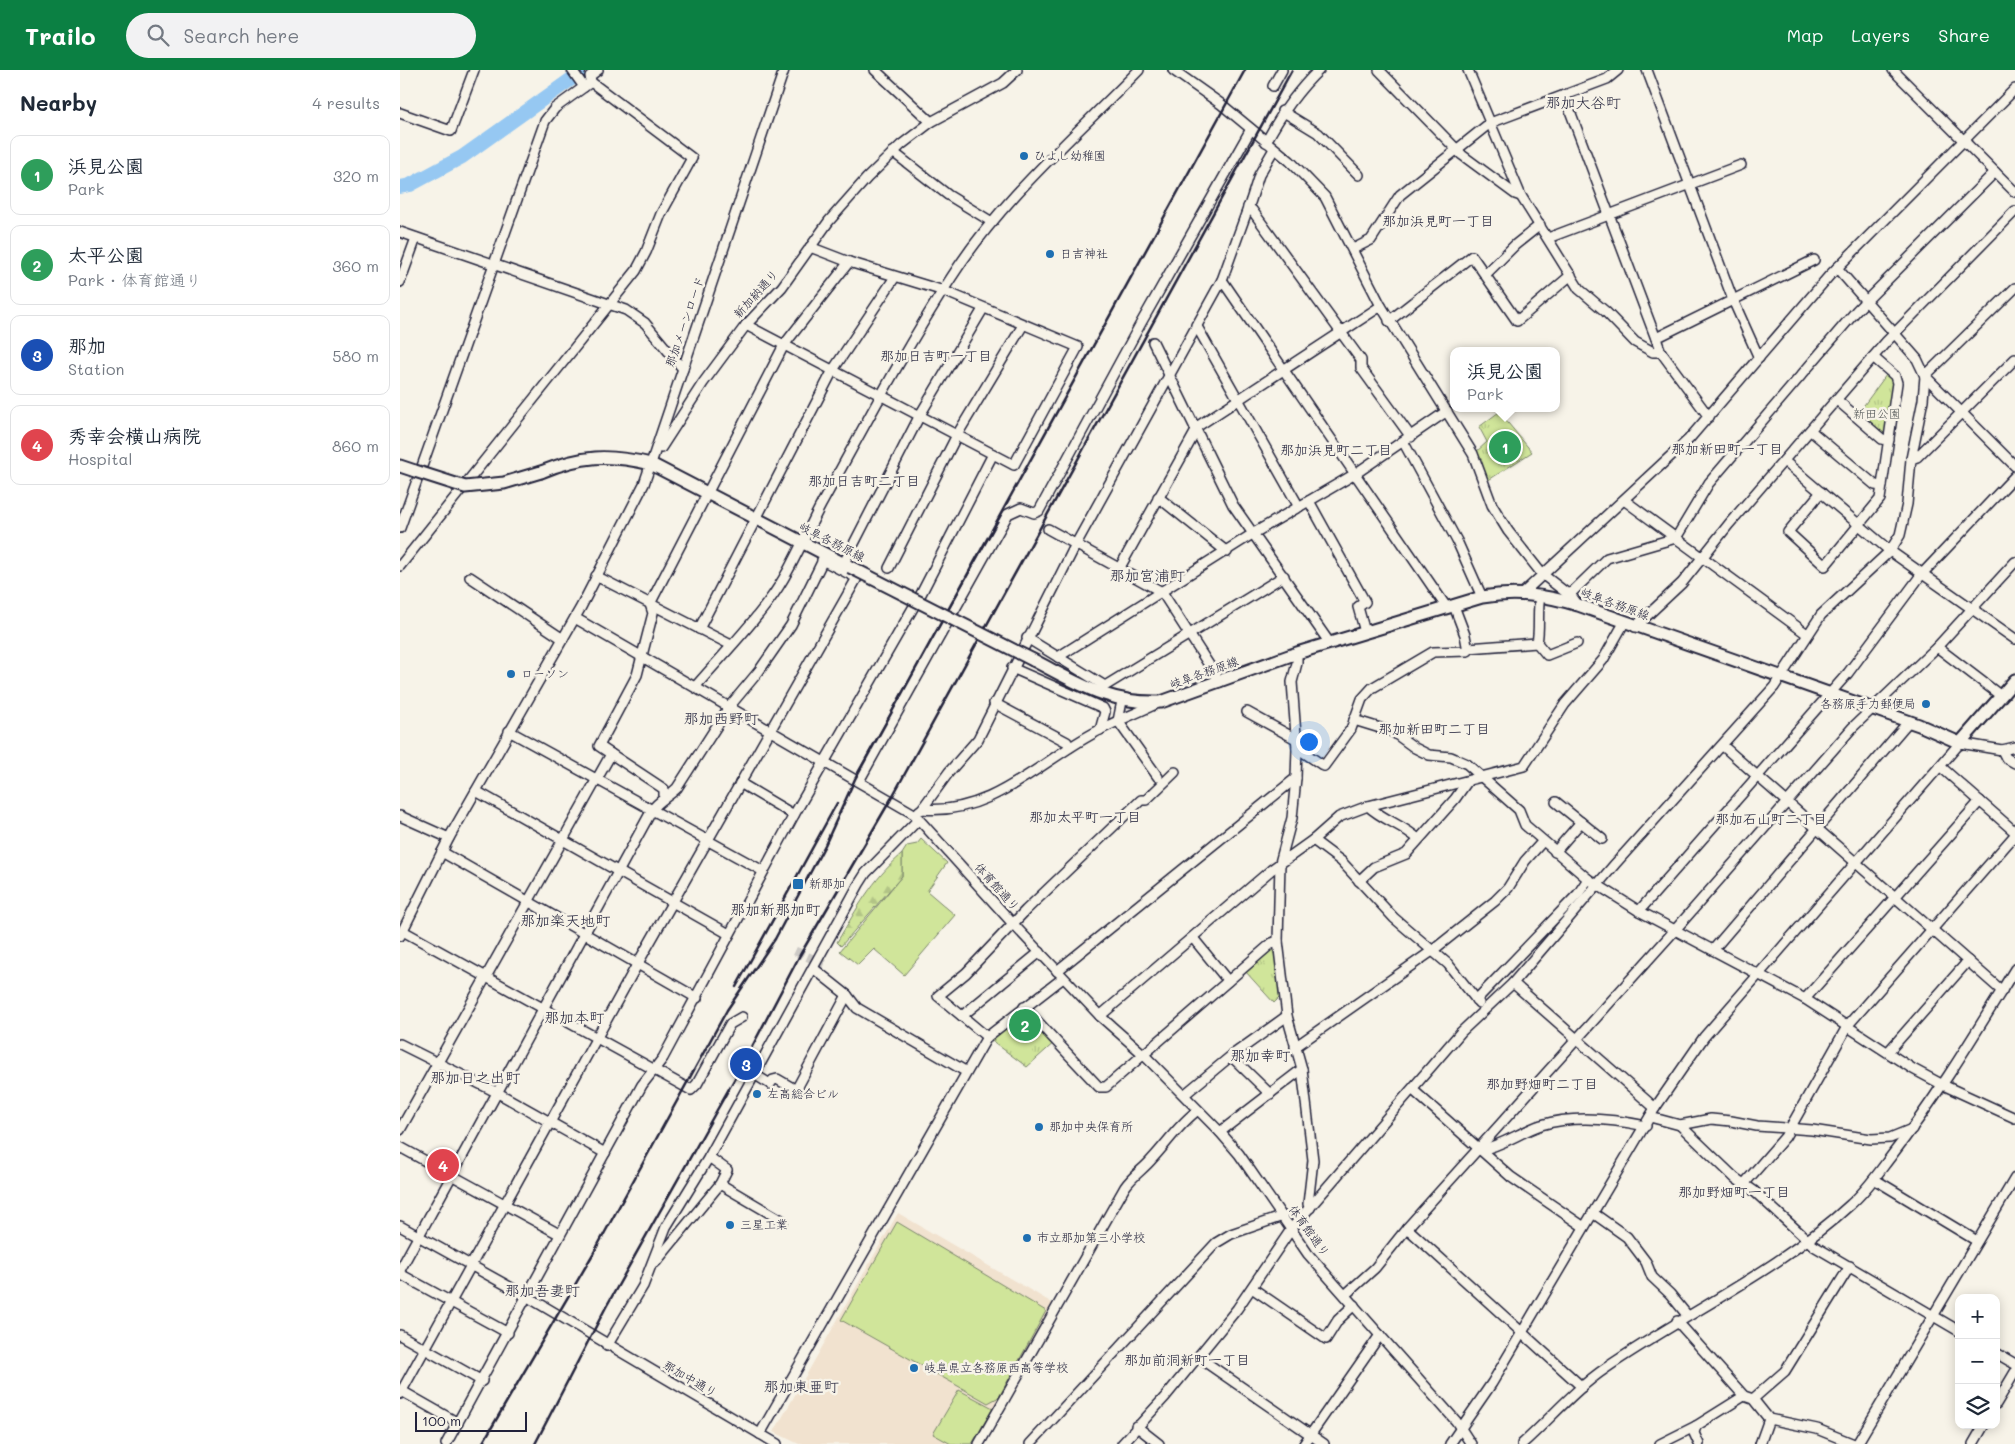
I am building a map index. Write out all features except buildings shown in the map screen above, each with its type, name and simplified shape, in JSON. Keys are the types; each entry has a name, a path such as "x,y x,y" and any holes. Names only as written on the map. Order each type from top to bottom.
{"main road":[{"name":"岐阜各務原線","path":"400,466 465,487 504,483 563,463 592,457 622,458 651,464 804,542 824,557 847,565 1093,691 1122,701 1161,702 1329,642 1482,597 1505,593 1523,593 1540,595 1578,605 1780,678 1909,721 1943,734 1960,743"},
{"path":"1960,743 2015,680"}],"street":[{"path":"400,113 451,130 474,70"},
{"path":"400,528 545,121 555,108 598,70"},
{"name":"那加メーンロード","path":"563,639 644,484 784,70"},
{"path":"875,70 931,122 1002,83 1017,70"},
{"path":"695,687 768,602 804,542 820,508 882,396 950,279 992,222 1039,171 1139,70"},
{"path":"1174,70 1216,100 1251,129 1308,178 1325,197 1389,321 1473,454 1492,504 1508,531 1542,574 1569,595 1578,605"},
{"path":"1274,86 1282,70"},
{"path":"1266,142 1282,111 1298,91 1319,70"},
{"path":"1378,70 1456,149 1515,194 1521,196"},
{"path":"1468,70 1521,196 1580,289 1635,342 1653,352 1661,352"},
{"path":"1353,249 1371,240 1400,196 1490,123 1607,79 1618,70"},
{"path":"1646,70 1734,300 1759,358"},
{"path":"1892,70 2015,192"},
{"path":"400,566 507,434 608,303 636,271 646,252 661,214 692,158 585,83 572,71"},
{"path":"1523,593 1683,444 1709,417 1837,268 2015,89"},
{"path":"1564,95 1661,352 1709,417"},
{"path":"1282,111 1318,133 1359,175"},
{"name":"新加納通り","path":"651,464 703,383 746,325 782,287 829,221 893,152 931,122"},
{"path":"859,781 1008,514 1021,508 1034,513 1039,511 1145,315 1251,129"},
{"path":"607,1346 652,1266 666,1228 709,1157 866,873 918,814 949,772 978,739 994,703 1076,544 1222,280 1259,175 1274,149"},
{"path":"893,152 948,195 992,222"},
{"path":"1548,238 1741,165"},
{"path":"1569,595 1607,558 1676,538 1709,483 1866,302 1995,172"},
{"path":"1248,207 1361,360 1361,368 1407,440 1457,541 1482,597"},
{"path":"979,1444 1125,1187 1134,1174 1150,1162 1185,1120 1198,1110 1143,1054 1100,1016 1280,863 1314,840 1339,818 1368,806 1524,766 1565,704 1630,625 1682,583 1729,524 1894,334 2015,211"},
{"path":"1486,274 1509,254 1515,245 1540,225"},
{"path":"400,232 626,310 645,323 683,369"},
{"path":"400,282 416,238"},
{"path":"746,325 1014,465 1078,348 944,292 848,262 810,247"},
{"path":"1389,321 1472,256 1517,321 1571,275"},
{"path":"1656,338 1814,260"},
{"path":"664,796 664,789 599,746 637,675 653,613 650,604 784,345 848,262"},
{"path":"1837,268 1917,358 1925,376 2015,466"},
{"path":"699,628 833,370 895,277"},
{"path":"1222,280 1286,370 1355,474 1451,607 1468,648 1468,652 1433,652 1383,682 1362,699 1345,738 1324,766 1297,743 1247,712"},
{"path":"1122,1444 1198,1357 1252,1288 1292,1228 1413,1090 1461,1032 1513,982 1598,884 1723,746 1780,678 1821,615 1890,551 1900,535 1907,504 1911,459 1918,435 1925,376 2015,288"},
{"path":"1119,569 1196,430 1381,306"},
{"path":"847,565 920,415 983,309"},
{"path":"888,568 957,435 1023,324"},
{"path":"1196,325 1299,507"},
{"path":"1153,342 1233,505 1284,576 1296,598 1310,614 1329,642"},
{"path":"1821,492 1788,532 1825,566 1880,499 1897,383 1895,376 1874,357"},
{"path":"1911,459 1917,457 2015,359"},
{"path":"1837,400 1882,439 1889,440"},
{"path":"1058,657 1254,534 1355,474 1447,412"},
{"path":"1811,431 1875,485 1882,486"},
{"path":"446,1444 528,1297 559,1234 653,1070 663,1058 763,870 921,594 994,454"},
{"path":"1784,461 1890,551 2015,638"},
{"path":"1639,911 1875,640 1921,574 2015,476"},
{"path":"1158,497 1227,552"},
{"path":"1624,500 1807,634"},
{"path":"1309,501 1365,602 1358,607 1365,632"},
{"path":"1048,529 1162,592 1220,682"},
{"path":"400,1270 652,810 664,796 671,794 677,788 729,707 759,671 791,625 824,557 857,578 638,963 472,1266 401,1391 458,1423"},
{"path":"1345,1295 1376,1268 1407,1228 1480,1150 1870,708 1937,647 2015,562"},
{"path":"596,576 731,645"},
{"path":"1027,638 1105,686 1284,576"},
{"path":"470,578 563,639 449,838 401,934 486,977 691,1090 697,1084 730,1024 742,1017"},
{"path":"1540,595 1537,613 1540,627 1537,643 1546,655 1577,643"},
{"path":"575,618 918,814 955,810 977,804 994,796 1100,730 1161,702"},
{"path":"1468,648 1537,643"},
{"path":"1937,647 2001,696"},
{"path":"1297,653 1297,663 1292,682 1297,743 1296,778 1292,818 1280,863 1278,941 1287,1016 1302,1069 1313,1160 1308,1204 1310,1208"},
{"path":"1012,668 1103,708 1105,712 1100,730"},
{"path":"1122,701 1118,721 1158,777"},
{"path":"994,703 1067,742 1070,747"},
{"path":"1354,720 1393,732 1415,748 1429,755 1459,760 1484,777 1519,810 1525,825 1588,879 1639,911 1758,974 1848,1025 1942,1085 2015,1118"},
{"path":"1713,950 1909,721"},
{"path":"509,731 763,870"},
{"path":"1450,1444 1522,1333 1655,1108 1704,1037 1960,743 2002,750 2015,747"},
{"path":"1723,746 2002,990"},
{"path":"2002,750 2006,758 2015,763"},
{"path":"400,1130 610,754"},
{"path":"1744,1184 1790,1128 1848,1025 2015,833 1940,767"},
{"path":"987,1037 938,996 966,973 1141,800 1146,800 1174,772"},
{"path":"760,1434 987,1037 1296,778"},
{"path":"1359,881 1374,867 1406,854 1455,799 1467,782"},
{"path":"740,783 794,815"},
{"path":"476,791 729,934"},
{"path":"1805,1000 1980,801"},
{"path":"1556,802 1602,839"},
{"path":"1368,806 1377,814 1406,828 1418,839"},
{"name":"体育館通り","path":"918,814 1014,925 1100,1016"},
{"path":"401,819 449,838"},
{"path":"1555,852 1581,822"},
{"path":"1314,840 1341,861 1394,918 1448,964 1484,1009"},
{"path":"1296,1047 1432,951 1495,901 1508,888 1525,861 1543,841"},
{"path":"442,852 696,998"},
{"path":"1476,1000 1578,894 1588,879"},
{"path":"1192,938 1228,981"},
{"path":"1024,1007 1099,1087 1106,1087 1272,943 1278,941"},
{"path":"962,1016 1040,952"},
{"path":"1888,1052 1968,961"},
{"path":"813,968 847,995 857,1008 966,1071"},
{"path":"1522,1444 1559,1407 1605,1368 1807,1240 1851,1205 1874,1180 1912,1129 2015,969"},
{"path":"1513,982 1655,1108"},
{"path":"754,1074 770,1084 773,1080 777,1079 796,1090 847,995"},
{"path":"1184,1096 1231,1056 1287,1016"},
{"path":"400,1044 498,1092 605,1153"},
{"path":"1231,1056 1270,1094"},
{"path":"1220,1132 1302,1069"},
{"path":"1413,1090 1511,1177 1584,1227"},
{"name":"体育館通り","path":"1198,1110 1239,1154 1292,1228 1308,1254 1380,1335"},
{"path":"1480,1150 1492,1147 1541,1125 1566,1120 1606,1120 1680,1125 1711,1119 1871,1139 1890,1138 1912,1129"},
{"path":"1680,1125 1807,1240 1955,1329"},
{"path":"400,1146 559,1234"},
{"path":"652,1266 720,1184 727,1170 709,1157"},
{"path":"1678,1321 1769,1419 1817,1429 1855,1444 2015,1178"},
{"path":"1874,1180 1977,1241"},
{"path":"720,1184 783,1221"},
{"path":"1593,1213 1627,1237 1646,1262 1652,1277 1670,1294 1687,1315"},
{"path":"1030,1444 1216,1243 1230,1234 1283,1216"},
{"name":"那加中通り","path":"400,1226 528,1297 607,1346 777,1444"},
{"path":"1407,1228 1582,1387"},
{"path":"1660,1444 1748,1397 1785,1371 1850,1266"},
{"path":"400,1274 508,1334"},
{"path":"1252,1288 1326,1339 1338,1320 1354,1305"},
{"path":"400,1335 482,1380"},
{"path":"1304,1444 1380,1335 1461,1429 1471,1444"},
{"path":"2000,1355 2015,1364"},
{"path":"1198,1357 1324,1444"},
{"path":"2000,1397 2015,1372"},
{"path":"1760,1444 1769,1419"},
{"path":"1136,1426 1159,1444"},
{"path":"1696,1426 1694,1433 1699,1444"},
{"path":"1973,1444 1982,1429"}],"shaded area":[{"name":"岐阜県立各務原西高等学校","path":"898,1213 1054,1304 974,1444 799,1444 774,1432"}],"green space":[{"name":"新田公園","path":"1889,371 1895,376 1889,440 1856,416"},
{"path":"1499,412 1532,452 1487,481 1476,452 1487,442 1479,427"},
{"path":"921,839 947,863 927,891 955,915 904,975 874,949 858,965 840,951 902,876 902,854 907,846 917,844"},
{"path":"902,854 902,876 841,946 837,942 873,884"},
{"path":"1278,943 1281,996 1274,1003 1245,971"},
{"path":"1026,1010 1056,1041 1027,1067 991,1040"},
{"path":"897,1222 1046,1311 999,1397 988,1403 841,1320"},
{"path":"959,1390 993,1408 972,1444 951,1444 933,1434"}],"waterway":[{"path":"400,187 410,185 462,157 584,70"}],"tunnel":[{"path":"795,951 824,964"}],"railway":[{"path":"482,1444 593,1254 727,1010 775,939 825,845 855,779 1245,70"},
{"path":"535,1444 606,1307 744,1062 800,955 891,799 1292,70"},
{"path":"736,987 837,803"}],"place":[{"name":"ひよし幼稚園","path":"1024,156"},
{"name":"日吉神社","path":"1050,254"},
{"name":"浜見公園","path":"1505,447"},
{"name":"ローソン","path":"511,674"},
{"name":"各務原手力郵便局","path":"1926,704"},
{"name":"新那加","path":"798,884"},
{"name":"太平公園","path":"1025,1025"},
{"name":"那加","path":"746,1064"},
{"name":"左高総合ビル","path":"757,1094"},
{"name":"那加中央保育所","path":"1039,1127"},
{"name":"秀幸会横山病院","path":"443,1165"},
{"name":"三星工業","path":"730,1225"},
{"name":"市立那加第三小学校","path":"1027,1238"},
{"name":"岐阜県立各務原西高等学校","path":"914,1368"}],"district":[{"name":"那加大谷町","path":"1583,103"},
{"name":"那加浜見町一丁目","path":"1438,221"},
{"name":"那加日吉町一丁目","path":"936,356"},
{"name":"那加新田町一丁目","path":"1727,449"},
{"name":"那加浜見町二丁目","path":"1336,450"},
{"name":"那加日吉町二丁目","path":"864,481"},
{"name":"那加宮浦町","path":"1147,576"},
{"name":"那加西野町","path":"721,719"},
{"name":"那加新田町二丁目","path":"1434,729"},
{"name":"那加太平町一丁目","path":"1085,817"},
{"name":"那加石山町二丁目","path":"1771,819"},
{"name":"那加新那加町","path":"775,910"},
{"name":"那加楽天地町","path":"565,921"},
{"name":"那加本町","path":"574,1018"},
{"name":"那加幸町","path":"1260,1056"},
{"name":"那加日之出町","path":"475,1078"},
{"name":"那加野畑町二丁目","path":"1542,1084"},
{"name":"那加野畑町一丁目","path":"1734,1192"},
{"name":"那加吾妻町","path":"542,1291"},
{"name":"那加前洞新町一丁目","path":"1187,1360"},
{"name":"那加東亜町","path":"801,1387"}]}
